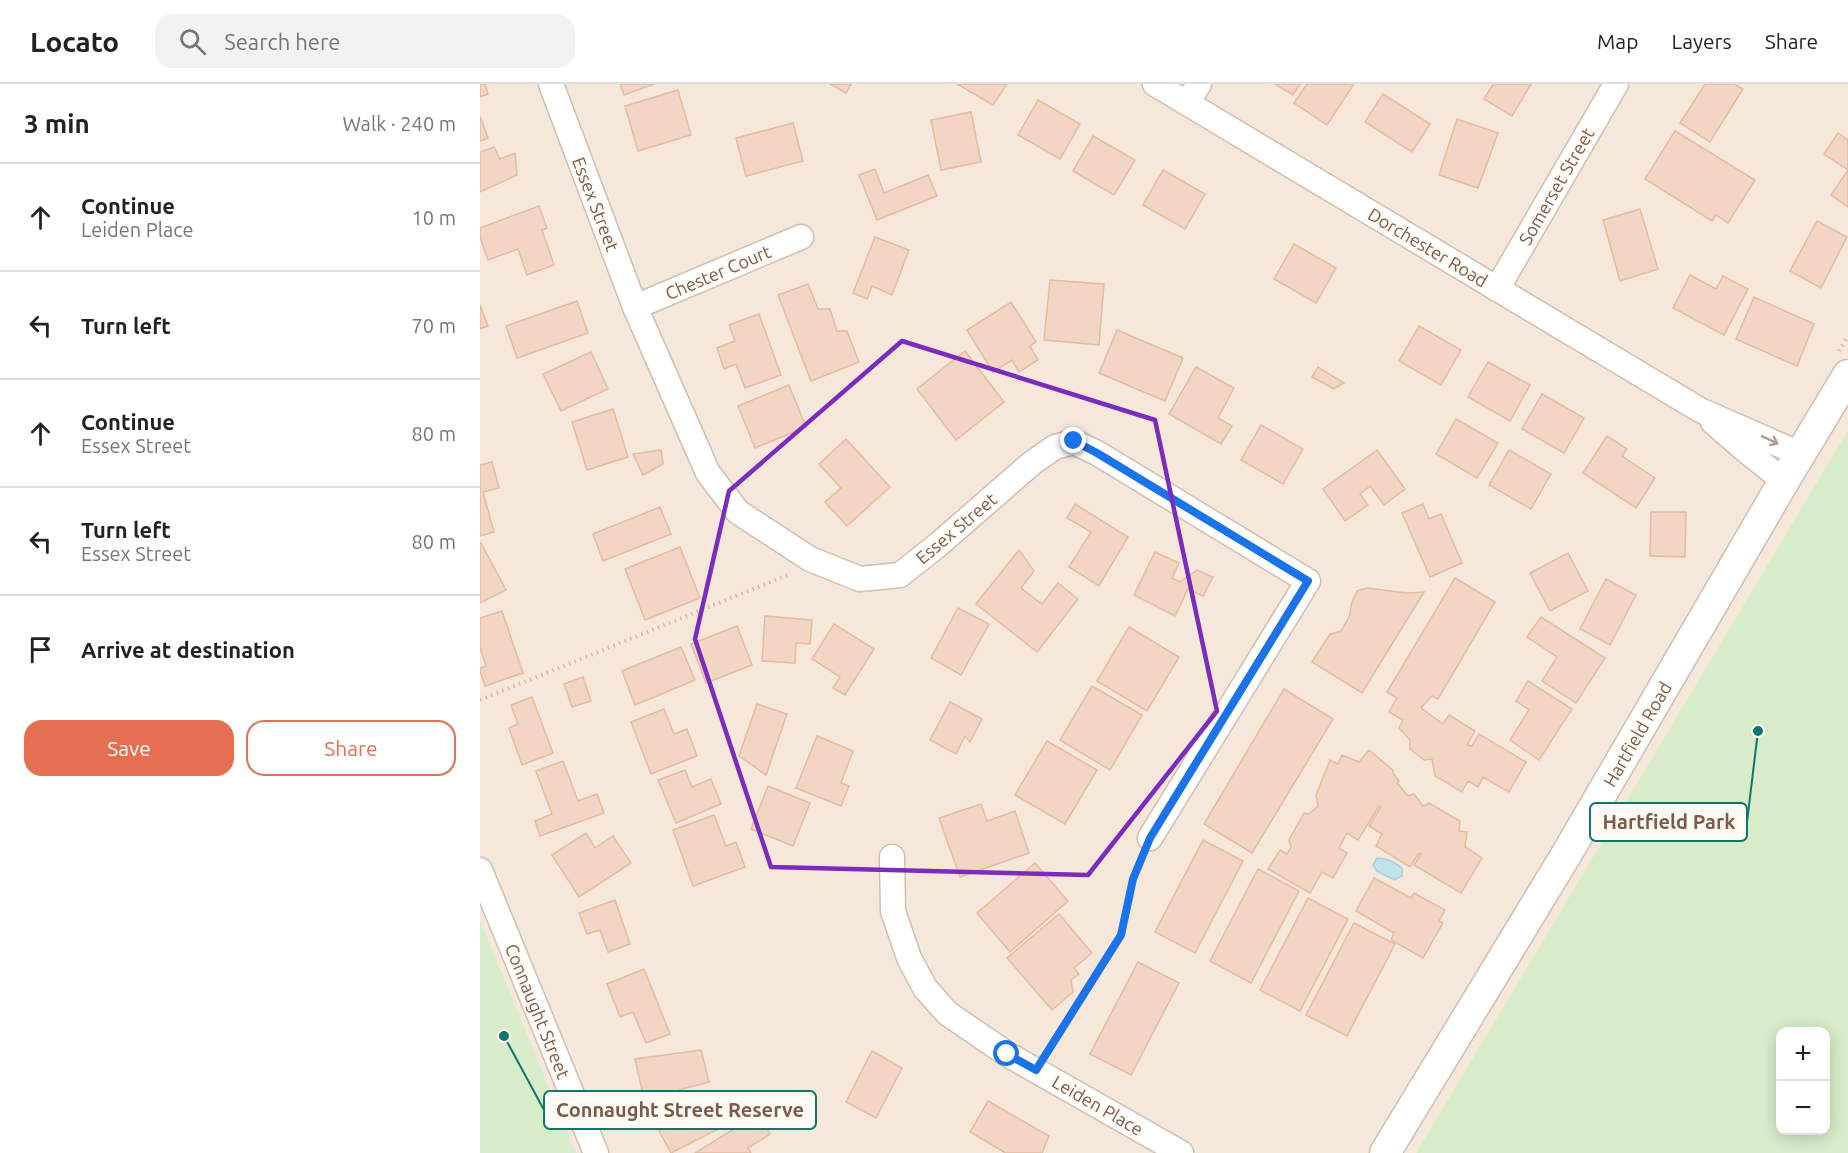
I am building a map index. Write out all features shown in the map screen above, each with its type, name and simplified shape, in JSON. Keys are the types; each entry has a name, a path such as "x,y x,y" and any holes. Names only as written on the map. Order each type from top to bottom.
{"street":[{"name":"Essex Street","path":"551,84 635,307 708,473 738,512 810,559 860,579 900,575 1032,463 1055,447 1074,441 1308,581 1150,838"},
{"name":"Dorchester Road","path":"1155,84 1193,94 1497,289 1700,410 1800,454"},
{"name":"Somerset Street","path":"1497,289 1616,84"},
{"name":"Chester Court","path":"635,307 801,237"},
{"name":"Hartfield Road","path":"1385,1153 1566,855 1848,375"},
{"name":"Dorchester Road","path":"1700,410 1744,450 1784,481"},
{"name":"Leiden Place","path":"892,857 893,911 909,958 925,988 947,1013 1007,1054 1181,1153"},
{"name":"Connaught Street","path":"480,870 596,1153"}],"path":[{"path":"480,699 786,577 810,559"},
{"path":"1036,1070 1121,935 1133,879 1150,838"}],"highlighted area":[{"path":"902,341 1155,420 1217,711 1088,875 771,867 695,639 729,491"}],"shaded area":[{"path":"480,84 1848,84 1848,430 1416,1153 480,1153"}],"green space":[{"path":"1848,430 1848,1153 1416,1153"},
{"path":"480,920 576,1153 480,1153"}],"water":[{"path":"1377,858 1387,859 1402,868 1402,876 1394,880 1377,871 1373,865"}],"building":[{"path":"480,84 485,84 488,94 480,97"},
{"path":"620,84 654,84 624,95"},
{"path":"830,84 851,84 846,93"},
{"path":"957,84 1007,84 993,105"},
{"path":"1275,84 1300,84 1293,95"},
{"path":"1307,84 1354,84 1327,125 1294,103"},
{"path":"1493,84 1531,84 1512,116 1484,99"},
{"path":"1705,84 1734,84 1743,89 1710,142 1680,123"},
{"path":"678,90 691,135 638,151 625,106"},
{"path":"1383,94 1430,124 1412,152 1365,122"},
{"path":"1038,100 1080,124 1060,159 1018,135"},
{"path":"971,112 981,162 941,170 931,120"},
{"path":"480,116 488,138 480,141"},
{"path":"1457,119 1498,133 1478,188 1439,175"},
{"path":"793,123 803,161 746,176 736,138"},
{"path":"1675,131 1755,180 1728,223 1716,215 1712,221 1645,179"},
{"path":"1838,133 1848,140 1848,170 1824,154"},
{"path":"1093,136 1135,160 1114,195 1073,171"},
{"path":"494,147 500,159 515,153 517,175 480,192 480,152"},
{"path":"875,169 884,193 928,175 937,196 877,220 859,175"},
{"path":"1163,170 1205,194 1185,229 1143,205"},
{"path":"1848,170 1848,207 1831,195"},
{"path":"539,206 547,228 542,230 554,265 527,275 518,249 488,260 480,237 480,228"},
{"path":"1640,209 1658,269 1620,281 1603,220"},
{"path":"1817,221 1847,237 1821,288 1790,271"},
{"path":"875,237 909,250 892,295 872,286 867,299 853,293"},
{"path":"1294,244 1336,268 1316,303 1274,279"},
{"path":"1690,275 1716,289 1723,276 1748,289 1724,335 1673,308"},
{"path":"1050,280 1104,284 1099,345 1044,340"},
{"path":"808,284 818,309 830,309 837,331 847,331 859,362 811,381 778,295"},
{"path":"1754,297 1814,324 1797,366 1736,339"},
{"path":"577,301 588,333 517,358 506,326"},
{"path":"1011,302 1036,342 1030,346 1038,360 1019,372 1012,360 993,372 967,330"},
{"path":"480,305 488,326 480,329"},
{"path":"759,314 781,375 745,388 736,364 724,369 717,348 735,341 729,325"},
{"path":"1419,326 1461,350 1441,385 1399,361"},
{"path":"1117,330 1183,358 1165,401 1099,373"},
{"path":"965,351 1004,402 956,440 917,389"},
{"path":"591,352 608,389 561,411 543,374"},
{"path":"1488,362 1530,385 1510,421 1468,397"},
{"path":"1196,367 1234,388 1218,418 1232,426 1221,444 1169,414"},
{"path":"1318,367 1344,383 1334,389 1312,377"},
{"path":"789,385 806,427 755,448 738,406"},
{"path":"1542,394 1584,418 1564,453 1522,429"},
{"path":"613,409 628,457 587,470 572,422"},
{"path":"1456,419 1498,443 1477,478 1436,454"},
{"path":"1261,425 1303,449 1283,484 1241,460"},
{"path":"1607,436 1627,449 1622,456 1655,478 1636,508 1583,473"},
{"path":"846,439 890,487 847,526 825,502 841,488 819,464"},
{"path":"661,450 663,464 643,475 633,454"},
{"path":"1377,450 1405,489 1384,505 1370,486 1360,494 1368,505 1345,521 1323,489"},
{"path":"1509,450 1551,474 1531,509 1489,485"},
{"path":"492,462 499,488 483,492 494,532 480,536 480,465"},
{"path":"1075,504 1128,537 1099,586 1069,567 1091,532 1067,518"},
{"path":"1423,504 1429,519 1441,514 1462,563 1430,577 1402,513"},
{"path":"660,507 671,534 603,561 593,534"},
{"path":"1651,512 1686,512 1685,557 1650,556"},
{"path":"480,543 506,590 480,603"},
{"path":"680,547 700,598 645,620 625,569"},
{"path":"1019,550 1034,571 1021,588 1042,604 1058,583 1078,599 1037,652 976,604"},
{"path":"1155,552 1179,563 1172,578 1180,582 1197,570 1213,577 1203,596 1188,589 1175,616 1134,595"},
{"path":"1568,553 1588,591 1550,611 1530,573"},
{"path":"1455,578 1495,602 1438,699 1432,696 1421,708 1443,724 1449,715 1475,731 1467,745 1472,746 1479,734 1526,762 1509,792 1483,777 1478,787 1468,781 1462,792 1435,776 1432,759 1424,760 1410,749 1410,740 1399,728 1403,720 1389,712 1397,698 1387,692"},
{"path":"1606,579 1636,595 1610,645 1580,629"},
{"path":"1367,588 1407,593 1424,592 1362,693 1312,662 1330,634 1341,631 1349,617 1357,591"},
{"path":"958,608 989,624 961,675 931,658"},
{"path":"502,611 523,673 485,686 480,671 480,668 486,666 480,648 480,618"},
{"path":"765,616 812,620 810,644 796,643 795,663 762,661"},
{"path":"1541,617 1605,658 1576,703 1542,681 1557,657 1527,637"},
{"path":"834,624 874,649 845,695 833,688 840,677 812,659"},
{"path":"737,626 752,665 706,683 691,644"},
{"path":"1129,627 1179,657 1147,711 1097,681"},
{"path":"681,647 695,680 635,705 622,671"},
{"path":"583,677 591,701 572,707 564,684"},
{"path":"1528,681 1572,709 1539,760 1510,740 1529,710 1516,701"},
{"path":"1092,686 1142,715 1110,770 1060,740"},
{"path":"1284,689 1333,719 1252,853 1204,824"},
{"path":"532,697 553,753 522,765 509,728 518,724 511,705"},
{"path":"950,702 982,719 970,742 965,736 956,754 930,740"},
{"path":"757,704 787,714 766,775 739,756"},
{"path":"664,709 674,734 687,729 697,756 651,774 631,722"},
{"path":"817,736 853,751 841,783 849,786 841,806 796,788"},
{"path":"1047,741 1097,770 1065,824 1015,795"},
{"path":"1369,750 1393,770 1399,781 1397,783 1408,796 1414,794 1423,806 1429,803 1460,821 1459,831 1467,832 1465,847 1482,858 1461,893 1414,865 1421,854 1419,853 1410,867 1376,846 1382,834 1369,826 1381,807 1379,806 1358,840 1347,833 1339,848 1347,853 1333,878 1322,872 1310,893 1268,869 1280,850 1287,854 1291,847 1289,840 1304,813 1309,814 1318,806 1316,795 1330,760 1338,764 1342,755 1359,762"},
{"path":"563,761 578,801 597,794 604,813 540,836 535,821 552,814 536,771"},
{"path":"685,770 692,787 711,779 721,804 676,823 658,780"},
{"path":"768,786 810,803 793,846 751,829"},
{"path":"981,804 987,821 1015,811 1029,853 960,877 939,818"},
{"path":"714,815 726,846 736,842 745,867 693,886 673,830"},
{"path":"586,833 595,848 613,836 631,863 579,897 552,855"},
{"path":"1203,840 1243,861 1195,953 1155,932"},
{"path":"1035,863 1068,901 1010,952 977,913"},
{"path":"1258,869 1299,891 1251,983 1210,961"},
{"path":"1374,878 1411,898 1414,893 1445,910 1439,921 1443,923 1423,958 1391,940 1394,933 1356,911"},
{"path":"1308,898 1348,919 1300,1011 1260,990"},
{"path":"615,900 630,944 608,952 600,930 587,934 579,913"},
{"path":"1059,914 1092,953 1074,968 1079,974 1071,980 1073,992 1052,1010 1007,958"},
{"path":"1354,923 1395,944 1347,1036 1306,1015"},
{"path":"1138,962 1179,983 1131,1075 1090,1054"},
{"path":"644,969 670,1034 646,1043 633,1012 620,1017 607,984"},
{"path":"701,1050 709,1082 679,1090 663,1103 642,1090 635,1059"},
{"path":"872,1051 902,1068 876,1118 846,1102"},
{"path":"729,1095 742,1110 738,1119 671,1153 659,1131"},
{"path":"988,1101 1049,1136 1042,1153 1004,1153 970,1132"},
{"path":"758,1114 770,1134 748,1148 751,1153 695,1153"}],"place":[{"name":"Hartfield Park","path":"1758,731"},
{"name":"Connaught Street Reserve","path":"504,1036"}],"route":[{"path":"1007,1054 1036,1070 1121,935 1133,879 1150,838 1308,581 1074,441"}]}
